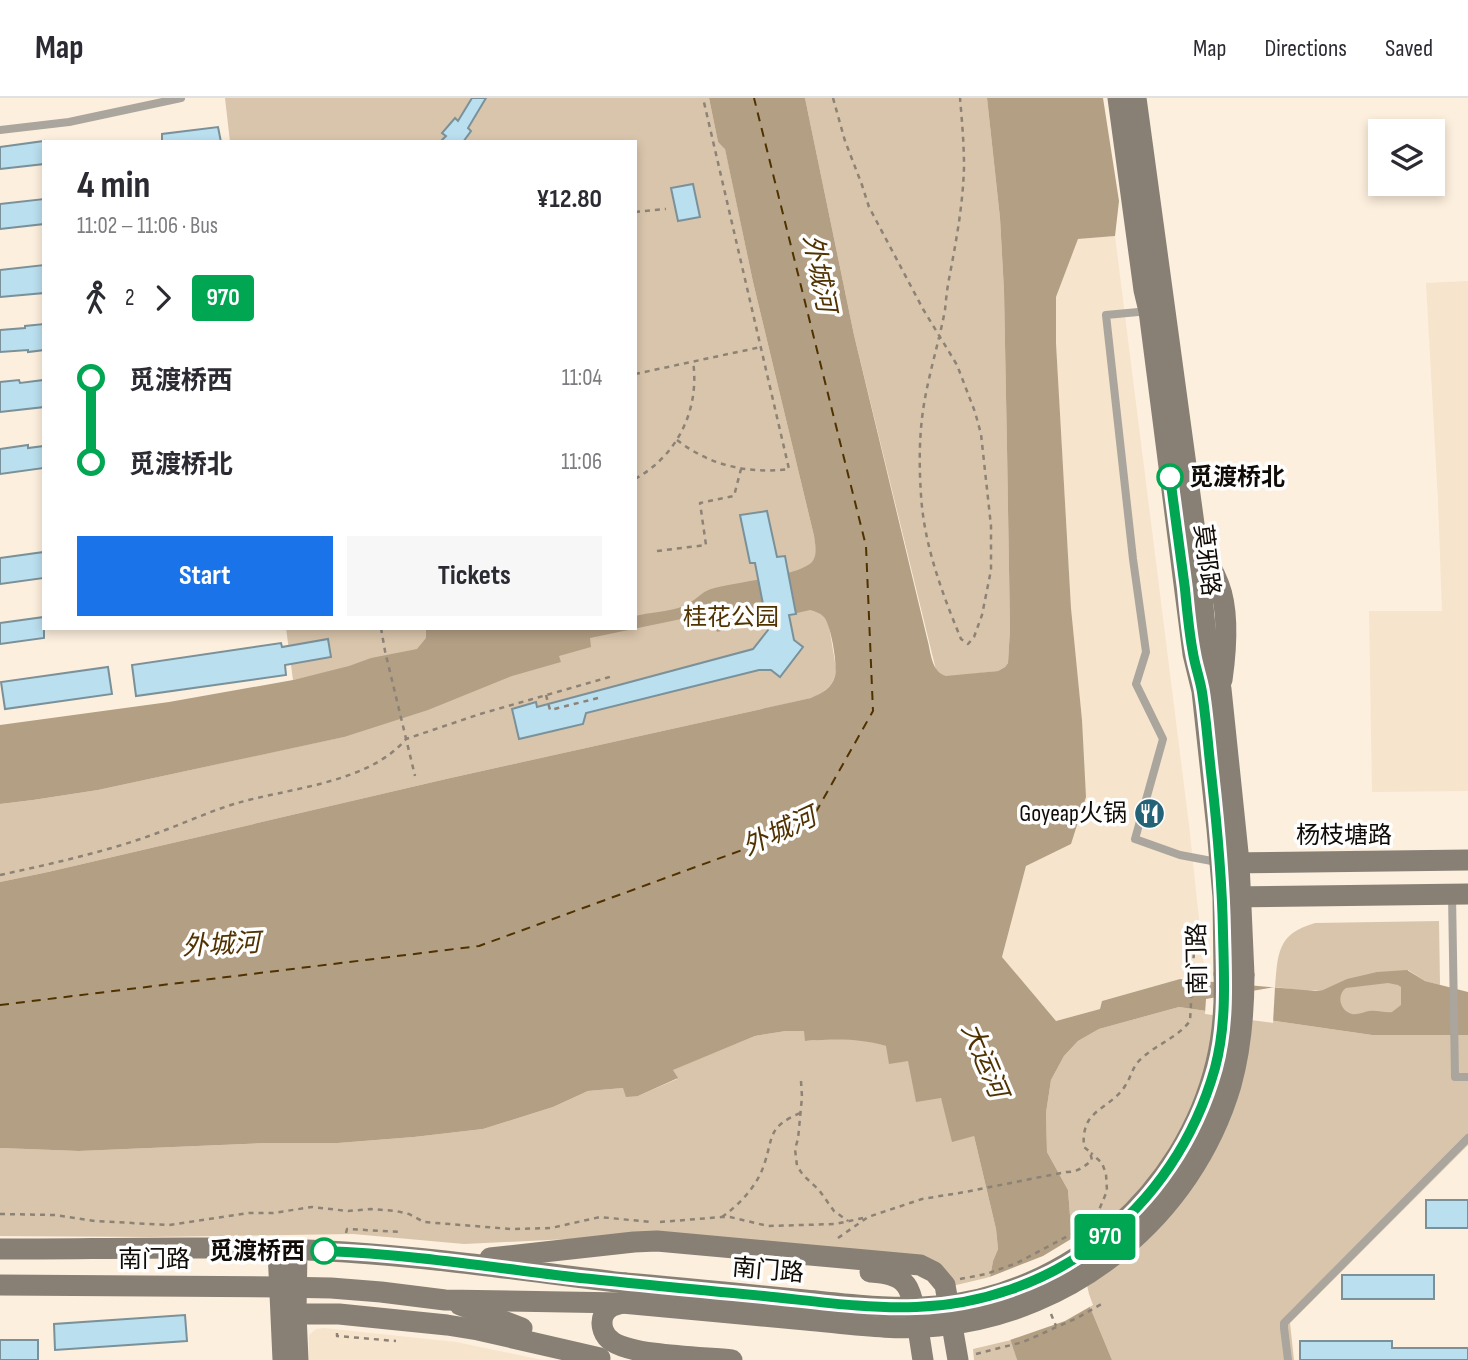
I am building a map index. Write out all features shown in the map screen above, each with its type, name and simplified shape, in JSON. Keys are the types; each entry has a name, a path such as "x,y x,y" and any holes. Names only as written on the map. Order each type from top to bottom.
{"main road":[{"name":"莫邪路","path":"1118,98 1149,311 1193,654 1202,691 1229,862"},
{"name":"莫邪路","path":"1136,98 1197,546 1210,565 1220,587 1223,603 1225,658 1221,689 1229,862"},
{"name":"杨枝塘路","path":"1229,862 1468,860"},
{"name":"南门路","path":"0,1249 288,1250 367,1254 453,1262 623,1293 870,1326 915,1328 959,1324 992,1317 1065,1288 1103,1264 1138,1236 1168,1203 1194,1167 1215,1128 1230,1086 1243,1020 1234,975 1229,862"},
{"path":"1232,897 1460,894"},
{"name":"南门路","path":"1232,897 1224,950 1234,975"},
{"path":"453,1262 657,1241 916,1264 934,1272 943,1282 958,1359"},
{"path":"283,1360 288,1250"},
{"path":"732,1360 638,1350 614,1343 604,1332 602,1319 623,1293 605,1271 606,1260 612,1254 633,1252 887,1274 903,1282 911,1293 923,1360"},
{"name":"南门路","path":"0,1285 288,1287 381,1292 445,1300 623,1293"},
{"path":"288,1287 296,1314 298,1360"},
{"path":"445,1300 606,1359"},
{"path":"296,1314 339,1314 447,1325 606,1359"}],"lane":[{"path":"0,130 69,122 181,98"},
{"path":"1149,311 1106,316 1146,652 1136,684 1163,738 1135,839 1180,855 1229,862"},
{"path":"1460,894 1454,982 1455,1077 1468,1077"},
{"path":"1288,1360 1284,1323 1468,1138"}],"path":[{"path":"677,440 704,457 726,466 760,471 789,469 703,98"},
{"path":"833,98 869,208 880,231 939,335 957,365 981,434 991,526 991,570 982,615 968,645 961,639 940,587 923,518 920,471 925,396 939,335 944,310 961,213 964,166 960,98"},
{"path":"637,212 666,209"},
{"path":"637,374 761,347"},
{"path":"637,478 658,463 685,426 694,386 693,361"},
{"path":"657,551 706,545 700,503 734,496 741,469"},
{"path":"381,630 415,776"},
{"path":"0,875 55,863 148,836 235,804 342,777 370,766 398,749 406,739 613,676"},
{"path":"546,695 550,710 598,698"},
{"path":"943,1282 986,1274 1031,1256 1081,1229 1099,1210 1107,1191 1102,1163 1084,1147 1083,1135 1089,1120 1117,1097 1139,1060 1183,1030 1190,1021 1194,950 1224,950"},
{"path":"801,1081 802,1097 795,1149 797,1166 834,1211 848,1221"},
{"path":"722,1217 735,1208 757,1182 771,1136 781,1122 800,1113"},
{"path":"0,1214 55,1214 95,1222 169,1225 312,1207 348,1211 371,1209 409,1214 424,1223 511,1229 551,1228 600,1217 652,1223 730,1217 768,1226 835,1224 868,1217 922,1199 1074,1172 1092,1160 1090,1152"},
{"path":"814,1255 868,1217"},
{"path":"346,1229 402,1232"},
{"path":"958,1359 1023,1342 1077,1318 1105,1302"},
{"path":"337,1336 396,1341"}],"shaded area":[{"path":"1115,236 1189,825 1204,966 1180,979 1102,1001 1100,1009 1055,1021 1002,957 1026,866 1071,844 1082,720 1071,608 1056,343 1056,297 1078,239"},
{"path":"1468,281 1468,791 1372,792 1369,611 1442,611 1426,283"},
{"path":"316,1329 456,1342 543,1360 309,1360 309,1335"}],"green space":[{"name":"桂花公园","path":"225,98 709,98 718,142 725,148 753,282 814,536 836,668 829,687 812,698 0,882 0,804 98,790 343,737 349,667 293,680 286,630 637,630 637,140 230,140"},
{"path":"805,98 987,98 1000,218 1004,291 1010,629 1008,663 998,671 946,677 936,670 854,335"},
{"path":"1439,921 1440,985 1425,981 1408,970 1403,1023 1333,1019 1323,990 1275,987 1282,946 1286,939 1302,928 1315,923"},
{"path":"1179,1007 1372,1035 1468,1035 1468,1145 1290,1323 1294,1360 1112,1360 1085,1295 1071,1228 1068,1190 1047,1152 1046,1113 1051,1080 1064,1056 1078,1041 1099,1029"},
{"path":"805,1031 806,1041 839,1038 886,1046 908,1061 974,1136 996,1229 998,1249 990,1277 948,1287 946,1272 610,1237 464,1244 353,1234 0,1236 0,1148 79,1151 265,1143 338,1143 483,1129 553,1107 588,1091 623,1088 638,1096 677,1079 672,1070 755,1036"},
{"path":"1011,1340 1017,1360 974,1360 973,1349"}],"water":[{"path":"709,98 805,98 854,335 932,661 937,670 946,676 998,671 1008,663 1010,629 1004,291 1000,218 987,98 1103,98 1119,201 1115,236 1078,239 1056,297 1056,343 1071,608 1082,720 1086,797 1071,844 1026,866 1002,957 1056,1021 1100,1009 1102,1001 1180,979 1315,991 1377,972 1407,970 1425,981 1468,992 1468,1035 1372,1035 1179,1007 1099,1029 1078,1041 1064,1056 1051,1080 1046,1113 1047,1152 1068,1190 1071,1228 1085,1295 1112,1360 1017,1360 990,1277 998,1249 996,1229 974,1136 952,1142 941,1098 916,1102 908,1061 889,1064 886,1046 875,1043 846,1040 805,1041 804,1031 755,1036 673,1070 678,1078 638,1096 626,1097 623,1088 588,1091 553,1107 483,1129 338,1143 265,1143 79,1151 0,1148 0,882 811,698 832,684 836,664 827,621 819,613 810,610 717,632 710,613 637,628 637,616 678,608 704,592 721,586 793,572 812,562 816,553 725,149 718,142","holes":["1388,983 1401,987 1401,1005 1392,1012 1352,1014 1345,1010 1340,999 1346,988"]},
{"path":"426,630 628,630 590,638 591,647 559,656 561,662 512,676 428,710 344,737 98,790 0,804 0,725 169,702 293,680 371,658 417,649 426,638"}],"pier":[{"path":"1275,987 1273,1023 1205,1014 1206,999"},
{"path":"1076,1236 1093,1305 1065,1321 1007,1341 987,1278 1043,1256"}],"building":[{"path":"472,98 486,98 468,128 471,131 464,140 442,140 446,136 442,133 455,118 458,121"},
{"path":"218,127 221,140 162,140 162,134"},
{"path":"42,141 42,164 0,169 0,147"},
{"path":"693,184 700,217 678,221 671,188"},
{"path":"42,199 42,224 0,229 0,204"},
{"path":"42,265 42,293 0,297 0,270"},
{"path":"42,324 42,350 0,352 0,330"},
{"path":"42,380 42,407 0,412 0,382"},
{"path":"28,445 28,448 42,446 42,468 0,474 0,449"},
{"path":"767,511 777,557 785,556 796,614 789,615 794,640 803,647 780,677 771,670 759,670 586,713 583,724 519,739 512,709 536,702 537,707 753,649 768,630 755,563 750,563 740,515"},
{"path":"42,552 42,578 0,584 0,558"},
{"path":"42,617 44,638 0,644 0,623"},
{"path":"328,639 331,657 285,665 286,675 136,696 132,665 281,643 282,647"},
{"path":"108,667 112,694 5,709 1,682"},
{"path":"1426,1200 1468,1200 1468,1228 1426,1228"},
{"path":"1342,1275 1434,1275 1434,1299 1342,1299"},
{"path":"185,1315 187,1341 55,1350 54,1324"},
{"path":"0,1340 38,1340 38,1360 0,1360"},
{"path":"1300,1341 1392,1341 1392,1348 1468,1348 1468,1360 1300,1360"}],"ferry route":[{"path":"0,1005 479,946 808,826 873,711 866,546 754,98"}],"bus line":[{"name":"970","path":"324,1251 389,1255 625,1283 894,1308 963,1302 1029,1283 1070,1262 1124,1220 1169,1168 1202,1108 1216,1065 1225,997 1223,897 1217,829 1202,691 1193,654 1170,477"}],"place":[{"name":"觅渡桥北","path":"1170,477"},
{"name":"Goyeap火锅","path":"1150,813"},
{"name":"觅渡桥西","path":"324,1251"}],"water label":[{"name":"外城河","path":"820,273"},
{"name":"外城河","path":"779,831"},
{"name":"外城河","path":"221,944"},
{"name":"大运河","path":"985,1060"}]}
